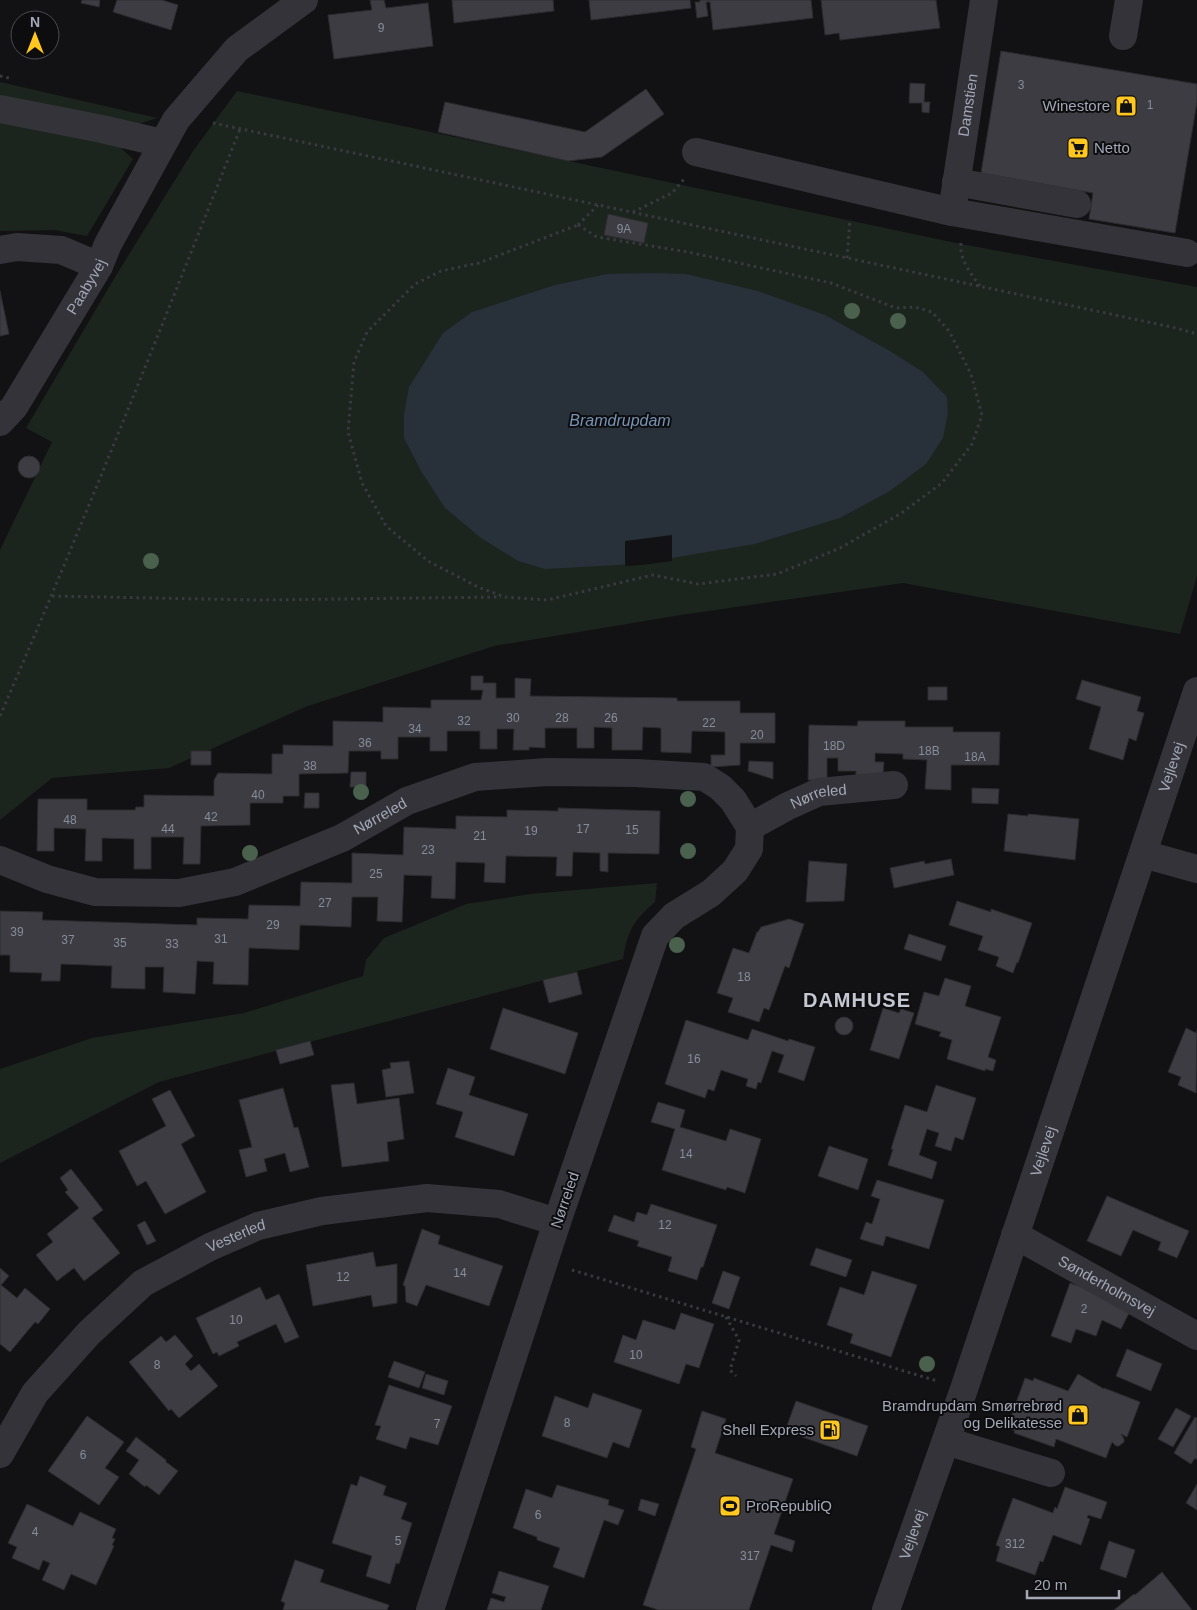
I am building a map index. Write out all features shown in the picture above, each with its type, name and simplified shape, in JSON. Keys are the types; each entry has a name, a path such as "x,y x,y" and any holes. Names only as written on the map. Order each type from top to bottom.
{"street":[{"name":"Paabyvej","path":"0,422 14,406 99,266 108,244 162,144 180,116 237,49 304,0"},
{"name":"Damstien","path":"956,213 956,182 984,0"},
{"path":"1123,36 1129,0"},
{"path":"0,109 102,129 162,144"},
{"path":"702,153 956,213 1187,253"},
{"path":"956,182 1077,204"},
{"path":"0,250 17,247 61,250 99,266"},
{"name":"Vejlevej","path":"886,1610 964,1389 1197,691"},
{"name":"Nørreled","path":"0,860 48,879 95,892 179,893 235,882 342,838 407,801 475,777 547,772 636,773 704,777 720,787 734,800 750,827 749,849 735,871 710,893 674,916 655,936 557,1222 430,1610"},
{"name":"Nørreled","path":"750,827 788,806 819,792 894,784"},
{"path":"1143,854 1197,869"},
{"name":"Vesterled","path":"0,1454 35,1392 89,1333 143,1283 210,1247 258,1226 322,1211 427,1198 499,1204 557,1222"},
{"name":"Sønderholmsvej","path":"1016,1235 1197,1336"},
{"path":"946,1441 1051,1473"}],"path":[{"path":"0,76 10,78"},
{"path":"180,116 1197,334"},
{"path":"0,716 52,596 145,369 240,129"},
{"path":"632,212 672,193 702,153"},
{"path":"847,258 853,189"},
{"path":"505,597 478,587 428,561 386,526 362,483 348,432 354,362 366,332 415,284 441,271 479,263 578,225 598,205"},
{"path":"956,213 960,247 966,267 980,286"},
{"path":"52,596 257,600 505,597 547,600 653,575 698,584 777,574 840,548 900,514 942,483 972,444 982,415 970,374 949,331 932,312 915,307 896,308 831,283 688,252 597,237 578,225"},
{"path":"544,1262 964,1389"},
{"path":"726,1316 739,1340 730,1370 736,1376"}],"shaded area":[{"path":"0,82 157,118 129,127 0,101"},
{"path":"237,91 961,244 1197,287 1197,576 1180,634 903,583 681,615 494,646 305,707 169,768 52,778 0,820 0,550 52,442 26,428 115,277 193,151"},
{"path":"0,121 114,142 133,159 87,236 54,230 0,231"},
{"path":"657,883 655,902 641,915 633,927 627,941 623,959 159,1082 0,1163 0,1069 92,1038 244,1013 363,976 366,960 384,938 466,904 530,894"}],"water":[{"name":"Bramdrupdam","path":"607,274 686,274 758,291 825,315 890,351 923,372 947,397 948,413 943,438 926,464 890,491 840,518 755,544 636,564 545,569 518,561 481,538 445,508 421,471 404,438 404,414 409,387 443,333 472,312 555,285"}],"pier":[{"path":"672,535 672,561 625,566 625,541"}],"building":[{"path":"82,0 100,0 99,7 81,3"},
{"path":"117,0 162,0 178,5 171,30 113,12"},
{"path":"370,0 384,0 386,8 428,3 433,46 334,59 328,15 372,10"},
{"path":"452,0 553,0 554,11 454,23"},
{"path":"589,0 690,0 691,8 591,20"},
{"path":"700,0 811,0 813,18 713,30 710,2 706,2 708,16 697,18 695,2 700,2"},
{"path":"821,0 936,0 940,28 840,40 839,33 825,35"},
{"path":"1001,51 1197,84 1197,102 1175,233 1089,219 1093,193 981,173"},
{"path":"910,83 925,84 924,102 930,102 929,113 922,112 922,103 909,103"},
{"path":"646,89 664,114 602,157 568,161 438,132 445,102 585,132"},
{"path":"608,214 648,223 644,243 604,235"},
{"path":"0,291 9,334 0,336"},
{"path":"29,456 37,459 40,467 37,475 29,478 21,475 18,467 21,459"},
{"path":"471,676 483,676 483,683 496,683 496,698 515,698 515,678 531,679 530,696 740,701 740,713 775,713 775,743 740,743 740,765 711,767 711,755 725,755 725,732 692,731 691,753 661,752 661,728 643,727 642,750 612,750 612,728 594,727 594,748 577,748 577,728 545,728 545,748 529,747 529,750 513,750 514,729 497,729 497,749 480,749 480,731 447,731 447,751 430,751 430,737 398,737 398,759 381,759 381,751 349,751 348,773 299,774 299,796 283,796 283,803 250,803 250,825 201,826 200,864 183,864 184,837 151,837 151,869 134,869 134,839 102,838 102,861 85,861 86,829 54,828 54,851 37,851 38,799 87,799 87,810 135,810 136,807 144,807 144,795 214,796 214,780 218,773 272,774 272,754 283,754 283,745 333,746 333,721 383,722 383,707 431,708 431,700 481,700 483,690 471,690"},
{"path":"1082,680 1141,697 1137,711 1144,713 1136,741 1129,738 1123,760 1089,749 1101,707 1076,699"},
{"path":"928,687 947,687 947,700 928,700"},
{"path":"858,721 905,721 905,727 953,727 953,732 1000,732 999,765 951,765 951,790 925,789 927,760 903,759 903,754 875,753 875,762 884,762 883,774 856,776 856,771 838,771 838,758 827,758 827,780 808,780 809,725 857,726"},
{"path":"191,751 211,751 211,765 191,765"},
{"path":"749,761 773,762 773,779 748,771"},
{"path":"351,772 366,772 366,787 350,787"},
{"path":"972,788 999,789 998,804 972,803"},
{"path":"305,793 319,793 319,808 304,808"},
{"path":"558,808 660,811 659,854 608,853 608,872 600,871 600,853 573,852 572,876 556,876 557,857 506,856 505,883 484,882 485,863 456,862 455,899 431,898 432,876 404,875 402,922 377,921 378,897 352,897 351,927 300,925 299,950 249,948 248,985 213,984 214,962 197,961 195,994 163,992 164,967 145,967 145,989 111,988 112,966 61,964 60,981 41,981 42,973 10,972 10,955 0,955 0,911 43,912 42,920 197,925 197,918 248,919 249,905 300,906 301,882 352,883 352,853 403,855 404,827 456,829 456,816 507,817 507,810 558,811"},
{"path":"1008,814 1079,819 1075,860 1004,851"},
{"path":"951,859 954,875 894,888 890,868 924,861 925,864"},
{"path":"809,861 847,864 844,901 806,902"},
{"path":"957,901 991,912 991,909 1032,923 1013,973 996,966 999,957 978,950 983,936 949,925"},
{"path":"789,919 804,924 789,968 785,966 769,1010 764,1008 759,1022 728,1012 733,998 717,993 733,948 749,953 757,932 761,927"},
{"path":"909,934 946,946 941,961 904,949"},
{"path":"577,972 582,994 549,1003 543,980"},
{"path":"945,978 971,986 965,1006 1001,1017 988,1057 996,1060 993,1071 985,1069 985,1071 947,1059 952,1040 939,1036 941,1032 915,1024 924,992 939,996"},
{"path":"503,1008 578,1033 565,1074 490,1049"},
{"path":"883,1008 899,1013 901,1009 914,1013 899,1059 870,1050"},
{"path":"840,1017 848,1017 853,1022 851,1033 840,1035 835,1030 835,1022"},
{"path":"686,1020 748,1040 752,1029 788,1041 789,1039 815,1047 804,1081 778,1072 784,1055 772,1051 761,1083 758,1082 756,1089 746,1086 748,1079 721,1070 714,1091 708,1089 705,1098 665,1084"},
{"path":"1186,1028 1196,1033 1197,1030 1196,1093 1178,1085 1181,1077 1168,1072"},
{"path":"310,1041 314,1055 280,1064 276,1050"},
{"path":"409,1061 414,1093 386,1097 382,1070 391,1068 390,1063"},
{"path":"448,1068 475,1077 469,1095 528,1114 514,1156 455,1137 463,1112 436,1104"},
{"path":"354,1083 357,1104 399,1098 404,1139 387,1142 389,1161 342,1167 331,1085"},
{"path":"936,1085 976,1098 963,1140 955,1137 951,1151 935,1146 939,1133 927,1129 919,1155 937,1162 932,1179 888,1165 905,1105 927,1112"},
{"path":"283,1088 294,1128 298,1127 309,1167 290,1172 285,1153 264,1159 267,1171 246,1177 239,1150 252,1147 239,1100"},
{"path":"170,1090 195,1136 181,1144 206,1192 165,1214 146,1181 137,1186 119,1151 166,1126 152,1099"},
{"path":"658,1102 685,1110 680,1127 726,1141 730,1129 761,1139 745,1193 727,1187 726,1190 662,1170 675,1129 651,1122"},
{"path":"829,1146 868,1159 858,1190 818,1176"},
{"path":"71,1169 103,1210 92,1218 120,1253 84,1281 74,1268 57,1281 36,1255 53,1242 47,1234 79,1208 65,1192 68,1190 60,1178"},
{"path":"877,1180 944,1200 929,1249 886,1236 883,1246 860,1239 866,1222 872,1224 880,1199 871,1196"},
{"path":"1107,1196 1189,1231 1177,1258 1158,1250 1161,1242 1133,1230 1121,1256 1087,1241"},
{"path":"651,1204 717,1225 697,1280 668,1271 672,1257 637,1246 639,1241 608,1231 614,1215 634,1222 637,1212 647,1215"},
{"path":"145,1221 156,1241 147,1245 137,1225"},
{"path":"422,1229 440,1236 438,1244 503,1266 489,1306 426,1285 417,1306 406,1302 405,1286 403,1285"},
{"path":"816,1248 852,1260 846,1277 810,1265"},
{"path":"373,1252 376,1267 397,1264 397,1303 373,1307 371,1295 313,1306 306,1265"},
{"path":"0,1268 9,1276 1,1285 17,1298 25,1288 50,1309 38,1324 35,1322 10,1352 0,1344"},
{"path":"723,1271 740,1277 729,1309 712,1303"},
{"path":"872,1271 917,1285 891,1357 850,1343 853,1334 827,1325 840,1287 864,1295"},
{"path":"1070,1283 1110,1297 1130,1311 1121,1329 1102,1320 1096,1336 1076,1329 1071,1343 1051,1336"},
{"path":"260,1287 266,1300 279,1294 299,1337 285,1343 276,1324 237,1342 239,1346 219,1356 217,1352 213,1354 196,1318"},
{"path":"681,1313 714,1324 699,1368 686,1364 679,1384 614,1362 623,1335 636,1340 643,1320 675,1330"},
{"path":"175,1335 193,1356 185,1364 191,1371 199,1364 218,1386 179,1418 171,1409 169,1411 129,1362 161,1336 166,1342"},
{"path":"1127,1349 1162,1364 1151,1391 1116,1376"},
{"path":"394,1361 425,1372 419,1388 388,1377"},
{"path":"426,1374 448,1381 444,1395 422,1388"},
{"path":"1078,1374 1104,1389 1140,1402 1127,1437 1121,1434 1124,1442 1116,1446 1112,1442 1106,1458 1056,1439 1054,1447 1014,1433 1015,1431 1007,1428 1025,1378 1033,1381 1034,1378 1068,1391"},
{"path":"389,1385 452,1406 438,1445 410,1437 406,1449 376,1439 381,1426 375,1425"},
{"path":"593,1393 642,1410 629,1448 613,1442 607,1458 542,1436 555,1396 588,1408"},
{"path":"796,1401 868,1426 857,1456 785,1431"},
{"path":"1176,1408 1191,1416 1173,1447 1158,1439"},
{"name":"ProRepubliQ","path":"702,1411 726,1419 715,1453 793,1479 774,1534 795,1541 792,1552 771,1545 749,1610 659,1610 643,1605 696,1449 691,1447"},
{"path":"87,1416 124,1442 105,1468 119,1477 99,1505 48,1471"},
{"path":"1195,1417 1197,1418 1197,1460 1195,1458 1191,1464 1174,1453"},
{"path":"136,1437 178,1471 159,1495 129,1474 139,1460 126,1451"},
{"path":"360,1476 386,1486 383,1495 407,1503 401,1519 412,1523 399,1564 396,1563 390,1584 366,1576 372,1556 332,1543 351,1484 357,1486"},
{"path":"1197,1484 1197,1510 1186,1503"},
{"path":"557,1485 609,1500 608,1505 624,1510 618,1525 604,1520 584,1578 553,1567 560,1548 537,1540 537,1537 513,1528 526,1489 552,1498"},
{"path":"1065,1487 1107,1502 1101,1519 1088,1515 1087,1518 1090,1519 1081,1545 1053,1535 1043,1562 1040,1561 1035,1575 996,1561 1000,1547 996,1545 1013,1498 1053,1513 1055,1507 1057,1509"},
{"path":"641,1499 659,1504 655,1516 638,1510"},
{"path":"27,1504 73,1526 80,1512 116,1529 112,1538 115,1539 112,1545 114,1546 96,1585 71,1574 64,1590 42,1580 50,1563 43,1560 39,1570 12,1558 17,1547 8,1543"},
{"path":"1109,1541 1135,1550 1126,1578 1100,1569"},
{"path":"295,1560 324,1570 320,1582 389,1605 387,1610 283,1610 285,1603 281,1601"},
{"path":"499,1571 549,1586 541,1610 487,1610 491,1598 504,1602 506,1597 492,1593"},
{"path":"1162,1572 1192,1610 1114,1610 1135,1595"}],"place":[{"name":"Winestore","path":"1126,106"},
{"name":"Netto","path":"1078,148"},
{"name":"Bramdrupdam Smørrebrød og Delikatesse","path":"1078,1415"},
{"name":"Shell Express","path":"830,1430"},
{"name":"ProRepubliQ","path":"730,1506"}],"district":[{"name":"DAMHUSE","path":"857,1000"}]}
